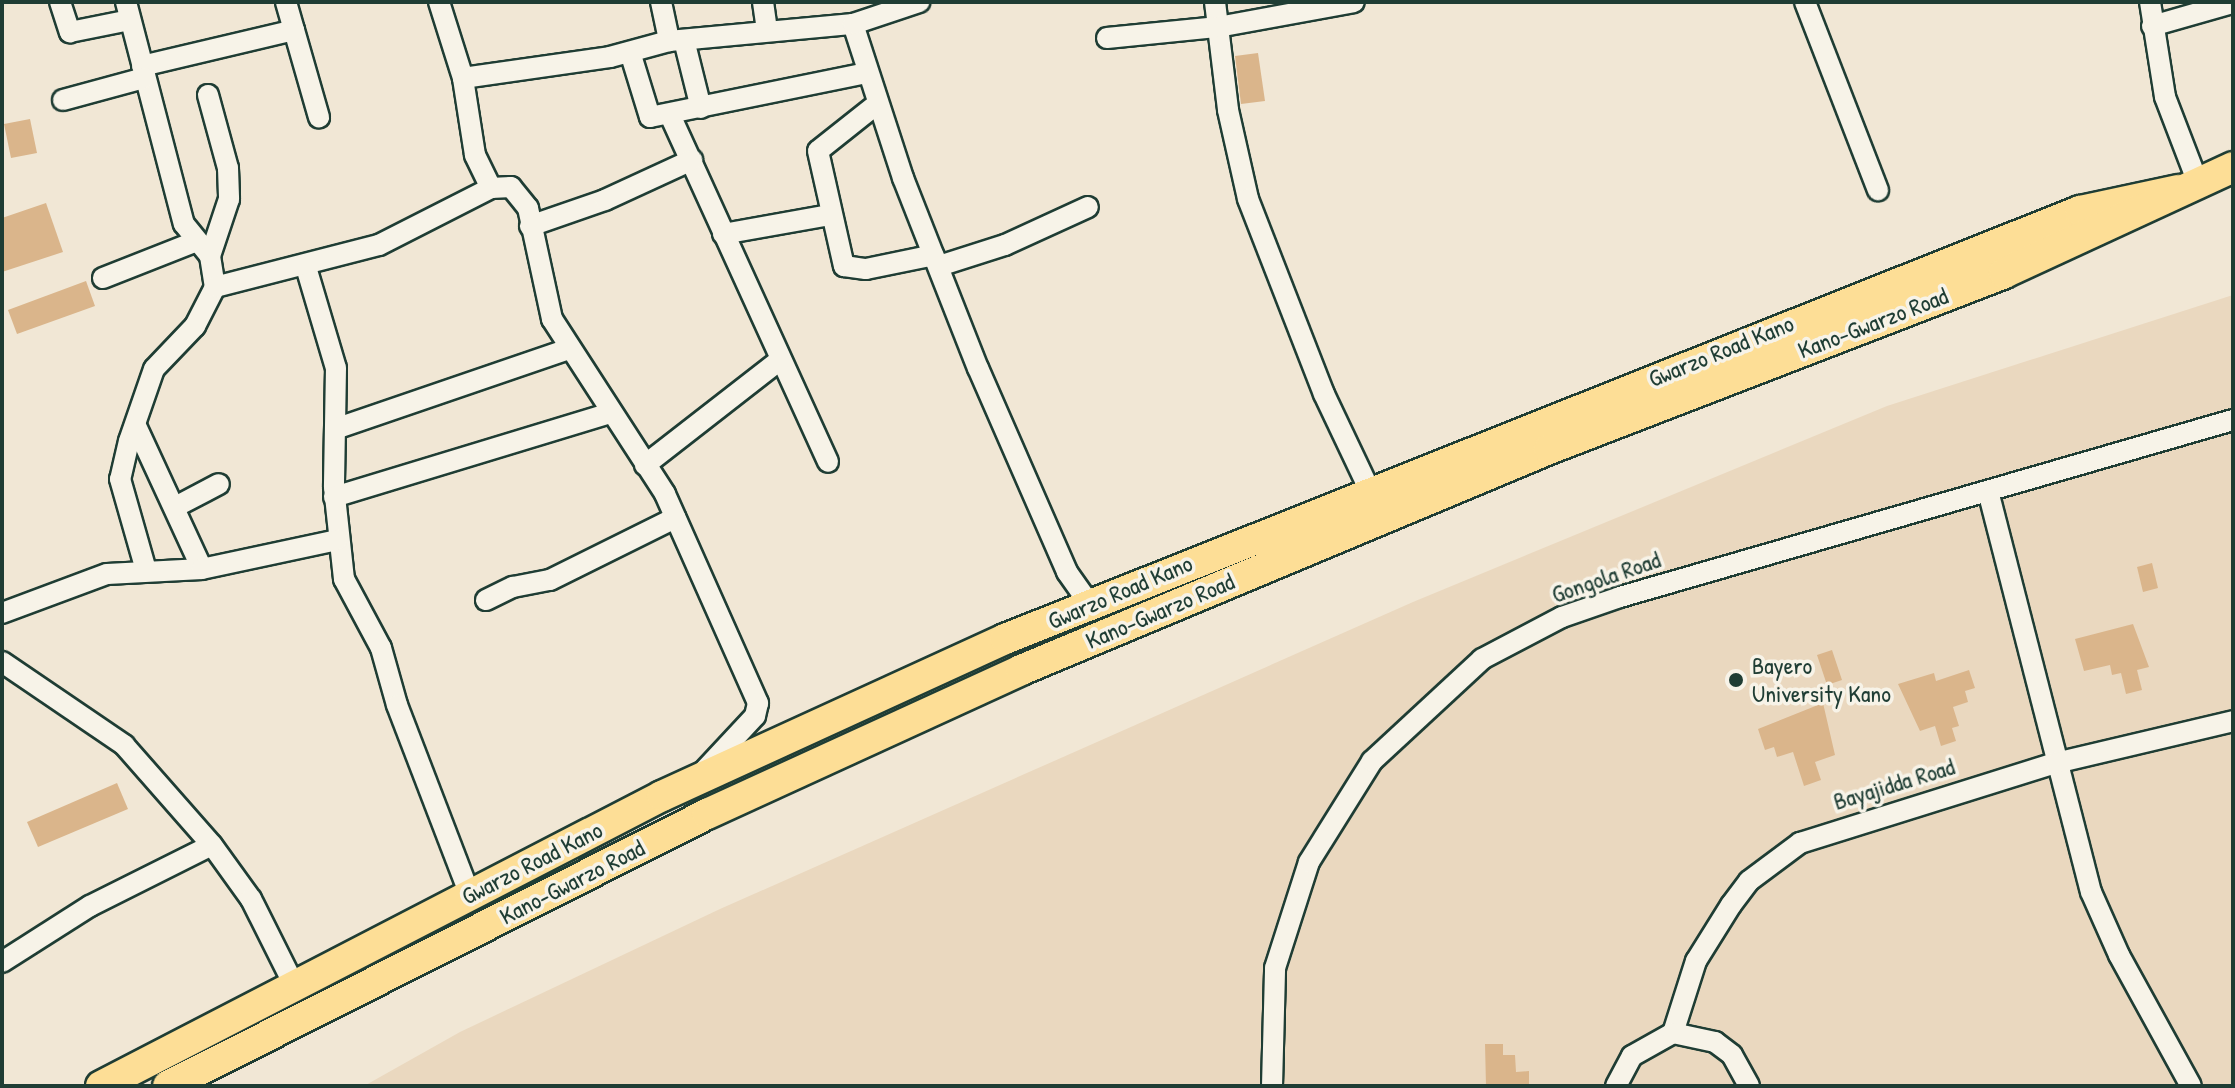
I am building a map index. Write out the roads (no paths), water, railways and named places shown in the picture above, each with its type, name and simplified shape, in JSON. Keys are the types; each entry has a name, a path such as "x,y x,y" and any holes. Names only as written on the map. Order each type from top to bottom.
{"main road":[{"path":"2188,186 2233,167"},
{"name":"Gwarzo Road Kano","path":"101,1086 695,780 992,645 1370,491 2080,211 2188,186"},
{"name":"Kano-Gwarzo Road","path":"168,1086 707,814 934,709 1549,449 2004,273 2188,186"}],"street":[{"path":"60,2 70,32 128,11 184,224 203,248 215,287 195,326 154,369 142,393 120,479 146,570"},
{"path":"286,2 319,117"},
{"path":"439,2 463,78 475,155 491,188"},
{"path":"661,2 701,108"},
{"path":"763,2 767,31"},
{"path":"463,78 630,52 676,40 853,24 919,2"},
{"path":"1215,2 1228,110 1248,199 1324,394 1370,491"},
{"path":"1107,38 1218,27 1354,2"},
{"path":"1805,2 1878,190"},
{"path":"2150,2 2165,97 2188,186"},
{"path":"2152,26 2233,3"},
{"path":"853,24 877,104 978,368 1067,572 1091,606"},
{"path":"63,100 143,72 294,30"},
{"path":"630,52 647,115 670,115 867,73"},
{"path":"103,278 203,248 229,199 228,168 208,95"},
{"path":"877,104 818,151 830,215 844,266 866,269 937,261 1005,245 1088,207"},
{"path":"670,115 721,218 723,234 828,462"},
{"path":"530,226 605,200 692,160"},
{"path":"215,287 306,267 379,245 491,188 511,187 519,194 530,226 552,319 675,518 758,703 755,716 695,780"},
{"path":"723,234 830,215"},
{"path":"306,267 336,368 334,497 344,579 381,648 397,705 470,895"},
{"path":"335,429 569,349"},
{"path":"645,465 781,359"},
{"path":"334,497 610,413"},
{"name":"Gongola Road","path":"1272,1086 1275,968 1309,862 1372,761 1438,695 1482,659 1562,617 2233,420"},
{"path":"136,426 177,506 202,569"},
{"path":"177,506 219,484"},
{"path":"1988,491 2091,892 2119,955 2191,1086"},
{"path":"486,600 513,587 550,580 675,518"},
{"path":"2,613 107,574 202,569 337,540"},
{"path":"2,662 124,745 212,845 251,899 294,985"},
{"name":"Bayajidda Road","path":"1673,1033 1696,961 1713,932 1749,881 1776,859 1837,828 2056,763 2233,721"},
{"path":"2,962 90,906 212,845"},
{"path":"1616,1086 1632,1056 1673,1033 1715,1042 1732,1055 1749,1086"}],"place":[{"name":"Bayero University Kano","path":"1736,680"}]}
